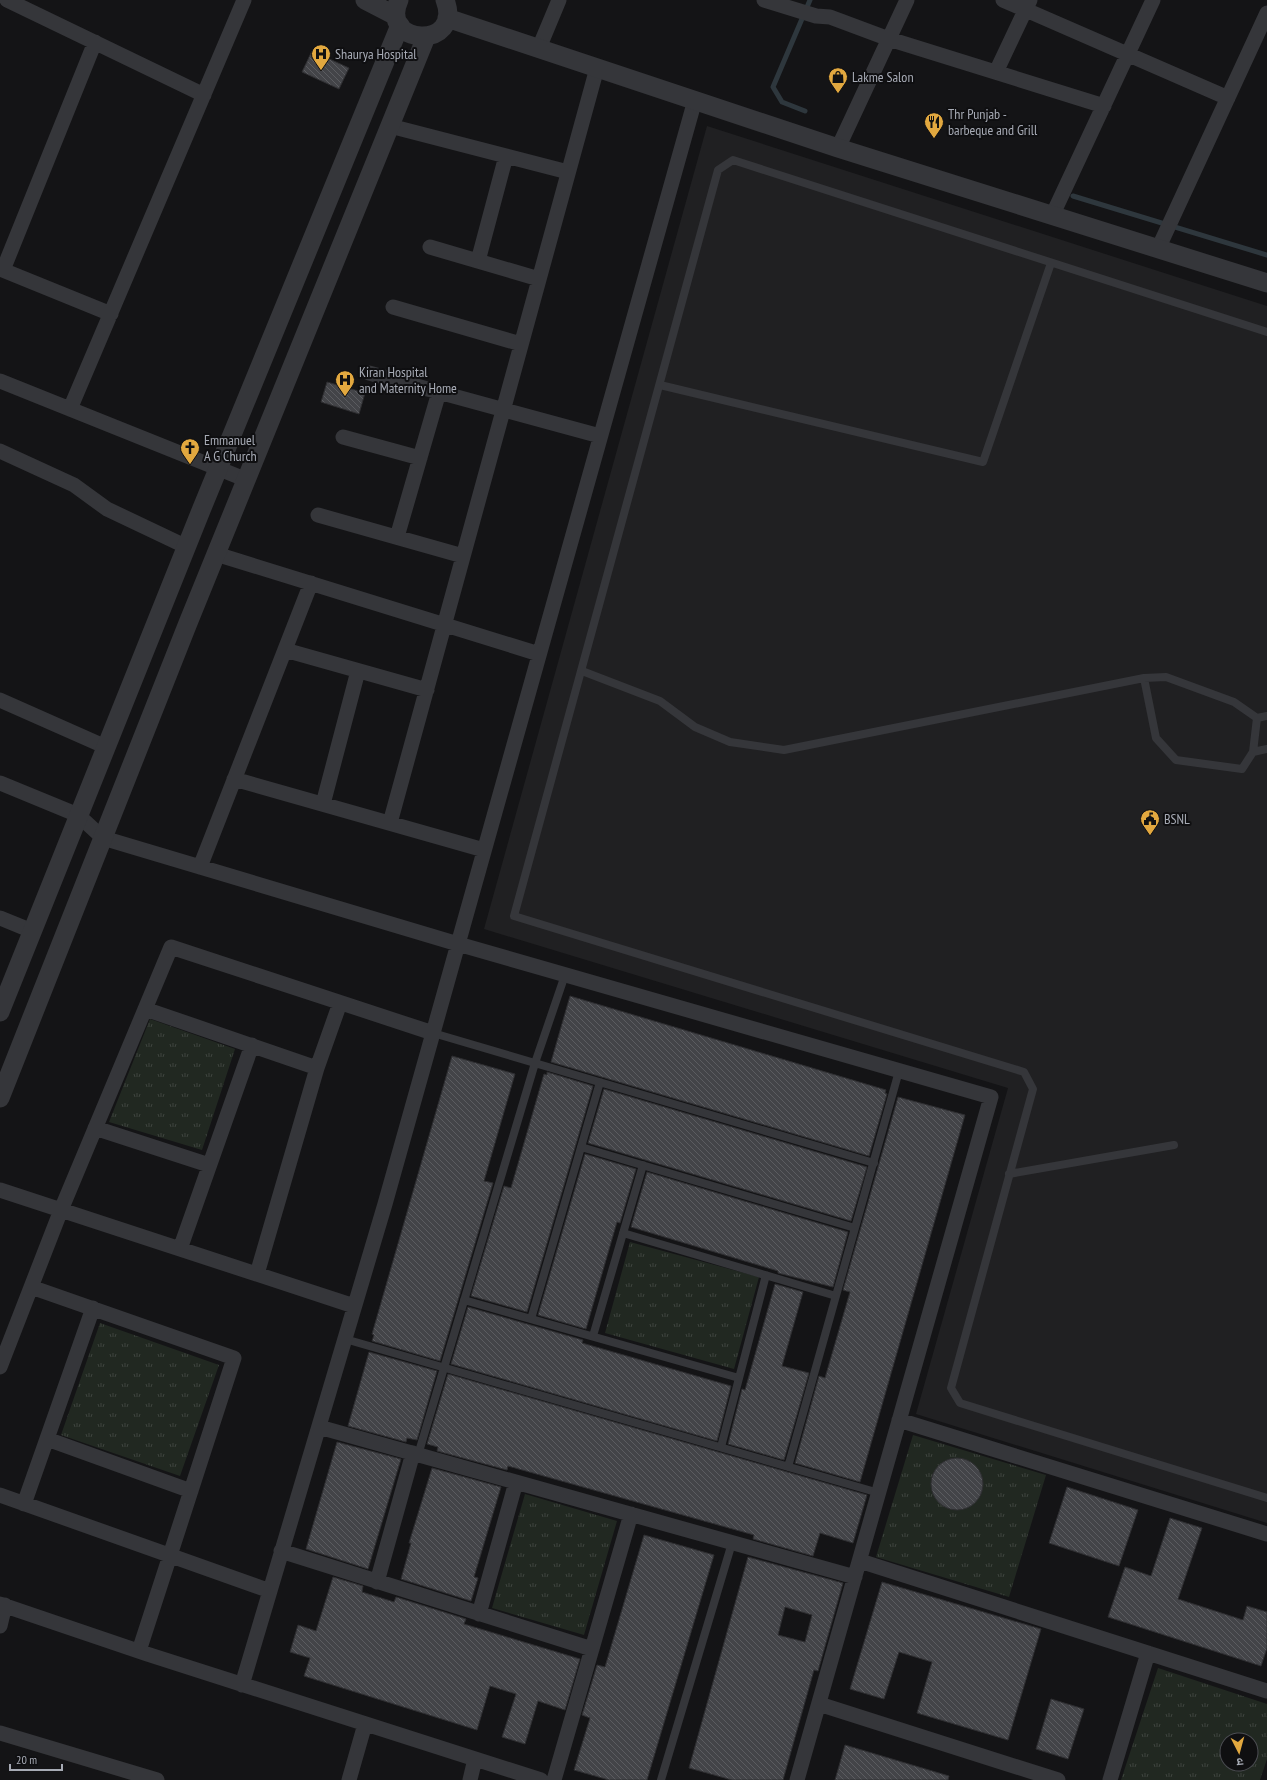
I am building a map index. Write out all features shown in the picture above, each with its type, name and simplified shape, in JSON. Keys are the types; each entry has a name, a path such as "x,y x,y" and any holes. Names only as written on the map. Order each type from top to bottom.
{"street":[{"path":"8,0 204,95"},
{"path":"70,409 244,0"},
{"path":"365,0 398,14 407,33 417,37 426,37 438,32 443,27 446,9 539,48 597,68 838,148 1267,283"},
{"path":"539,48 559,0"},
{"path":"764,0 812,15 830,17 889,39 1104,106"},
{"path":"838,148 907,0"},
{"path":"1003,0 1028,5 1128,55 1228,98"},
{"path":"1052,216 1153,0"},
{"path":"996,72 1028,5"},
{"path":"1158,249 1267,12"},
{"path":"0,1012 398,14"},
{"path":"0,1098 216,554 426,37"},
{"path":"95,42 1,270 111,314"},
{"path":"390,823 597,68"},
{"path":"242,1685 345,1339 433,1033 695,100"},
{"path":"390,126 568,172"},
{"path":"478,261 506,156"},
{"path":"430,247 539,279"},
{"path":"393,307 521,344"},
{"path":"369,373 600,436"},
{"path":"0,381 247,480"},
{"path":"397,537 439,392"},
{"path":"343,437 420,458"},
{"path":"0,451 74,485 108,508 186,547"},
{"path":"318,515 463,556"},
{"path":"216,554 539,654"},
{"path":"200,867 311,583"},
{"path":"285,650 427,690"},
{"path":"323,804 358,671"},
{"path":"0,700 106,748"},
{"path":"234,780 484,850"},
{"path":"0,783 78,815 103,838 458,944 991,1097 798,1780"},
{"path":"0,918 32,932"},
{"path":"0,1367 61,1210 171,947 433,1033"},
{"path":"257,1274 317,1068 340,1003"},
{"path":"145,1009 317,1068"},
{"path":"180,1249 252,1046"},
{"path":"95,1128 209,1165"},
{"path":"0,1190 354,1306"},
{"path":"31,1287 234,1358 139,1651"},
{"path":"24,1504 92,1308"},
{"path":"900,1420 1267,1534"},
{"path":"319,1427 855,1577"},
{"path":"47,1439 191,1491"},
{"path":"377,1582 416,1454"},
{"path":"479,1614 516,1482"},
{"path":"0,1495 270,1591"},
{"path":"554,1780 631,1514"},
{"path":"282,1552 592,1649"},
{"path":"860,1561 1267,1692"},
{"path":"0,1626 2,1604 242,1685 541,1780"},
{"path":"1110,1780 1148,1653"},
{"path":"819,1704 1058,1780"},
{"path":"349,1780 365,1724"},
{"path":"0,1733 157,1780"},
{"path":"470,1780 475,1759"}],"lane":[{"path":"1267,332 733,160 718,170 514,916 1024,1072 1033,1089 951,1388 960,1403 1267,1498"},
{"path":"660,384 983,462 1051,263"},
{"path":"582,671 660,701 695,727 730,742 784,750 1144,678 1166,677 1234,702 1257,718 1267,716"},
{"path":"1144,678 1156,738 1176,760 1242,769 1253,752 1257,718"},
{"path":"1253,752 1267,749"},
{"path":"416,1454 444,1368 535,1063 565,975 567,975"},
{"path":"433,1033 874,1163"},
{"path":"788,1467 899,1071"},
{"path":"532,1319 600,1082"},
{"path":"1009,1174 1174,1145"},
{"path":"581,1147 855,1228"},
{"path":"593,1336 643,1165"},
{"path":"623,1233 836,1296"},
{"path":"721,1447 766,1275"},
{"path":"464,1300 739,1378"},
{"path":"345,1339 879,1493"},
{"path":"661,1780 732,1543"}],"shaded area":[{"path":"707,126 1267,306 1267,1523 916,1414 1008,1088 484,929"}],"green space":[{"path":"150,1019 235,1049 202,1150 109,1122"},
{"path":"630,1242 759,1277 734,1369 605,1333"},
{"path":"100,1323 219,1365 180,1476 61,1435"},
{"path":"913,1435 1046,1475 1009,1597 876,1557"},
{"path":"525,1494 617,1521 584,1635 492,1608"},
{"path":"1158,1668 1267,1704 1267,1759 1260,1780 1121,1780"}],"building":[{"path":"312,51 349,68 339,89 302,72"},
{"path":"327,382 365,393 359,414 321,402"},
{"path":"570,996 886,1090 885,1093 887,1094 869,1156 551,1062"},
{"path":"452,1056 515,1074 484,1181 493,1183 440,1361 372,1341 374,1335 372,1334"},
{"path":"547,1072 593,1086 527,1312 471,1296 504,1186 511,1188 544,1074 547,1075"},
{"path":"604,1089 867,1167 851,1221 588,1143"},
{"path":"898,1097 965,1115 860,1482 795,1463 819,1376 825,1378 850,1292 843,1290"},
{"path":"585,1154 636,1169 620,1223 617,1222 586,1329 538,1315"},
{"path":"647,1172 848,1232 833,1287 778,1273 778,1271 631,1227"},
{"path":"775,1284 803,1292 782,1366 809,1373 784,1460 728,1444 742,1389 745,1390"},
{"path":"468,1307 583,1340 582,1343 731,1386 717,1441 451,1364"},
{"path":"369,1352 437,1371 417,1440 407,1438 406,1442 348,1426"},
{"path":"448,1374 867,1495 853,1543 820,1533 813,1556 753,1539 754,1535 508,1466 507,1470 437,1451 438,1447 427,1444"},
{"path":"337,1442 401,1459 368,1569 306,1549"},
{"path":"952,1458 962,1458 976,1465 983,1479 983,1489 976,1503 962,1510 952,1510 942,1506 935,1499 931,1489 931,1479 935,1469 942,1462"},
{"path":"432,1468 501,1487 474,1577 478,1578 471,1601 401,1579 411,1543 409,1543"},
{"path":"1067,1487 1138,1510 1119,1566 1049,1543"},
{"path":"1170,1518 1202,1528 1178,1599 1243,1620 1247,1606 1267,1612 1267,1648 1261,1666 1108,1617 1125,1567 1151,1576"},
{"path":"644,1535 714,1555 647,1780 609,1780 574,1770 590,1718 582,1715 597,1665 605,1667"},
{"path":"748,1557 843,1583 818,1671 814,1670 783,1780 732,1780 689,1768","holes":["785,1607 812,1615 805,1642 778,1635"]},
{"path":"333,1577 363,1586 362,1592 394,1602 396,1597 466,1619 464,1624 580,1659 565,1710 538,1701 525,1744 502,1737 516,1694 490,1686 477,1730 304,1676 310,1658 290,1652 298,1625 316,1631"},
{"path":"882,1582 1041,1629 1008,1740 917,1713 932,1662 899,1652 884,1699 850,1689"},
{"path":"1051,1699 1084,1709 1068,1759 1036,1749"},
{"path":"845,1745 949,1776 948,1780 835,1780"}],"waterway":[{"path":"805,111 782,102 773,87 810,0"},
{"path":"1073,196 1267,255"}],"place":[{"name":"Shaurya Hospital","path":"321,71"},
{"name":"Lakme Salon","path":"838,94"},
{"name":"Thr Punjab - barbeque and Grill","path":"934,139"},
{"name":"Kiran Hospital and Maternity Home","path":"345,397"},
{"name":"Emmanuel A G Church","path":"190,465"},
{"name":"BSNL","path":"1150,836"}]}
